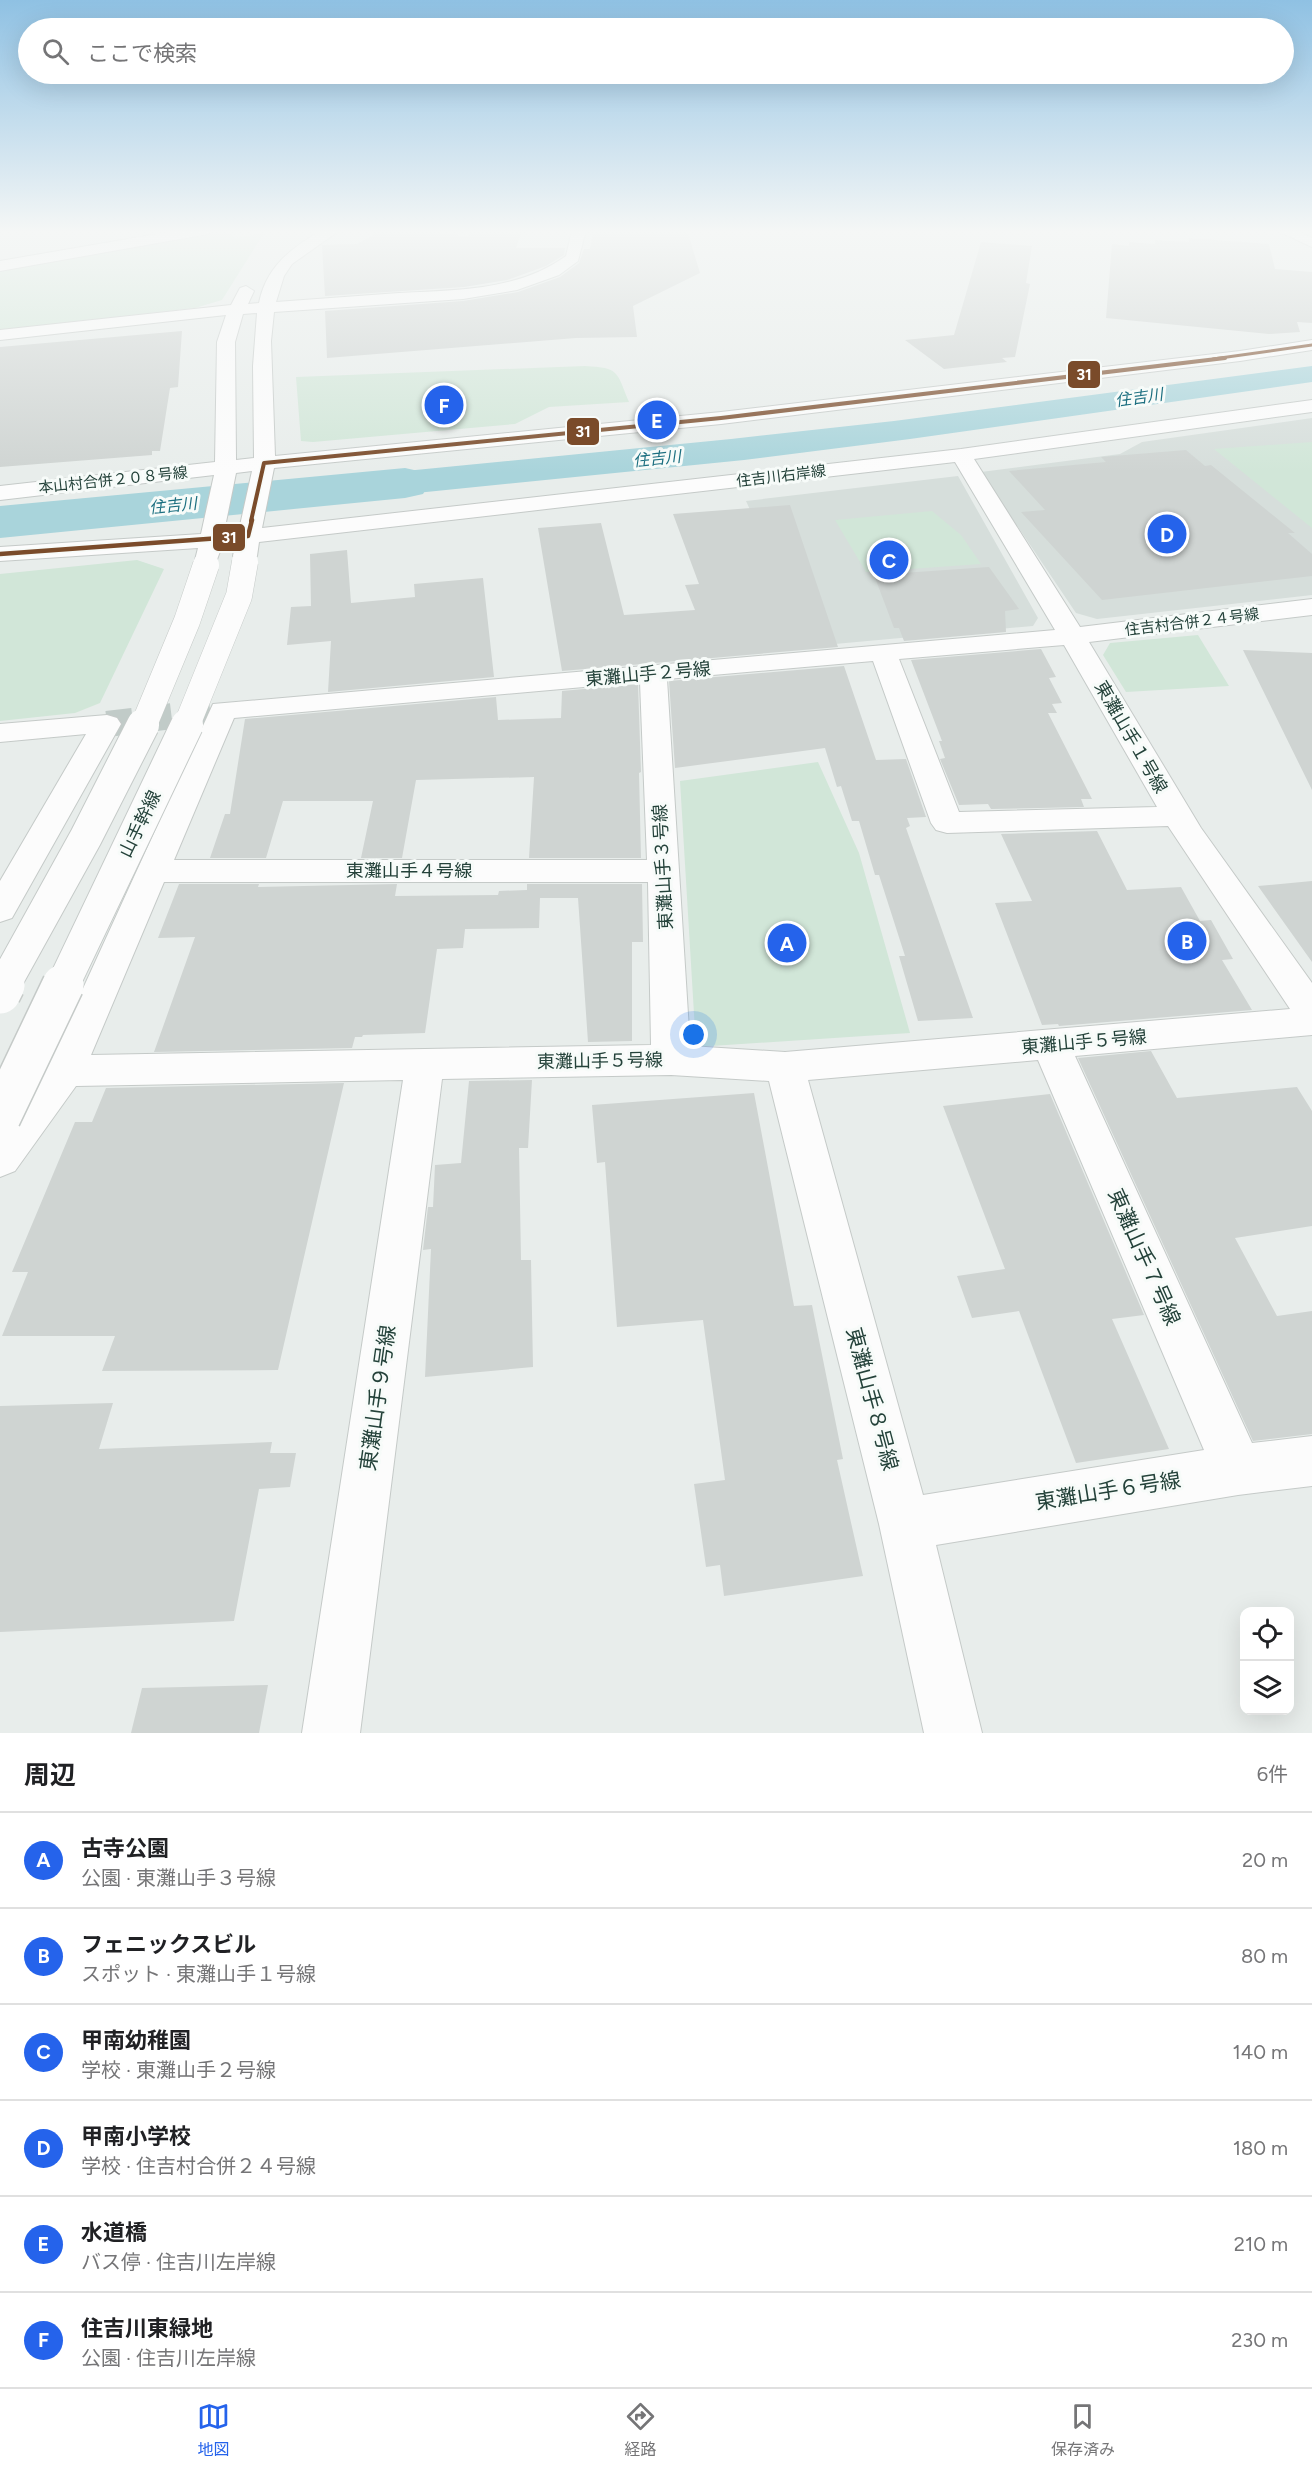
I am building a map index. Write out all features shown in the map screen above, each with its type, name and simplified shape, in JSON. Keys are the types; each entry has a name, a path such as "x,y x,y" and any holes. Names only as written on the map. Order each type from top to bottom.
{"street":[{"path":"0,335 219,311"},
{"path":"0,993 149,717 198,591 211,542 226,467 226,342 235,311"},
{"path":"264,311 264,463"},
{"name":"本山村合併２０８号線","path":"0,493 264,463 756,414 1240,356 1312,345"},
{"name":"住吉川右岸線","path":"0,554 54,549 248,540 961,455 1312,406"},
{"name":"東灘山手１号線","path":"961,455 1072,636 1177,816 1312,1011"},
{"name":"山手幹線","path":"0,1117 194,711 239,596 264,463"},
{"name":"住吉村合併２４号線","path":"1072,636 1312,608"},
{"name":"東灘山手２号線","path":"153,871 223,710 1072,636"},
{"path":"883,652 947,823 1177,816"},
{"name":"東灘山手３号線","path":"653,673 671,1060"},
{"path":"0,734 107,723 0,910"},
{"path":"0,1159 65,1071 153,871"},
{"name":"東灘山手４号線","path":"153,871 664,871"},
{"name":"東灘山手５号線","path":"65,1071 671,1060 785,1067 1312,1021"},
{"name":"東灘山手７号線","path":"1051,1045 1238,1470"},
{"name":"東灘山手９号線","path":"330,1733 425,1064"},
{"name":"東灘山手８号線","path":"785,1067 905,1524 953,1733"},
{"name":"東灘山手６号線","path":"905,1524 1238,1470 1312,1461"}],"shaded area":[{"path":"1312,418 1312,595 1097,619 1076,613 981,472 1120,454 1142,442"},
{"path":"958,476 1038,618 1033,626 813,646 746,501"}],"green space":[{"path":"0,311 170,311 0,330"},
{"path":"585,366 605,368 615,373 629,402 549,407 515,424 313,442 301,441 296,377"},
{"path":"1312,442 1312,528 1214,449"},
{"path":"932,511 961,535 981,564 866,572 835,520"},
{"path":"137,560 164,569 100,703 75,713 0,721 0,574"},
{"path":"1198,635 1229,686 1126,692 1103,655 1110,643"},
{"path":"818,762 859,853 910,1033 696,1047 680,781"}],"water":[{"path":"1312,366 1312,382 910,439 744,460 298,505 303,481 894,421"},
{"path":"183,492 176,518 0,535 0,509"}],"building":[{"path":"325,311 634,311 637,337 576,338 327,358"},
{"path":"961,311 1024,311 1015,357 1002,358 1007,362 944,369 905,340 954,335"},
{"path":"1107,311 1312,311 1312,323 1297,322 1300,332 1269,334 1106,318"},
{"path":"182,331 178,387 170,388 160,451 152,451 152,455 0,467 0,347"},
{"path":"1186,450 1205,466 1211,465 1295,533 1288,533 1312,554 1312,576 1102,600 1021,512 1045,510 1009,471 1106,462 1101,457"},
{"path":"790,505 838,647 562,671 538,528 601,523 624,615 695,610 685,585 699,584 673,514"},
{"path":"347,550 351,603 415,597 414,584 483,578 494,677 328,692 331,641 287,645 291,607 311,606 310,554"},
{"path":"989,567 1019,609 1005,611 1006,632 904,641 899,628 894,628 874,575"},
{"path":"1041,649 1056,677 1049,678 1062,703 1052,704 1057,713 1048,713 1092,799 1081,799 1084,807 991,809 988,804 959,805 940,759 945,758 939,741 942,741 911,660"},
{"path":"1243,650 1312,653 1312,790"},
{"path":"844,666 876,760 906,759 926,817 907,818 910,826 906,828 973,1018 918,1021 899,956 905,956 879,875 875,875 859,821 852,821 841,786 837,787 825,748 675,768 669,681"},
{"path":"638,684 641,858 529,858 534,777 416,780 402,858 361,858 373,801 283,801 266,858 210,858 225,814 230,814 245,719 496,697 498,720 561,718 562,691"},
{"path":"1097,831 1127,890 1181,887 1200,921 1211,920 1233,959 1222,960 1252,1010 1059,1026 1058,1024 1042,1025 995,903 1032,901 1001,834"},
{"path":"1312,881 1312,962 1258,886"},
{"path":"179,884 259,884 258,887 397,884 395,896 498,895 499,891 527,890 527,884 642,884 643,942 632,942 632,1041 588,1042 578,898 540,898 539,928 465,929 463,948 437,949 425,1033 363,1035 355,1037 352,1048 154,1052 195,937 158,938"},
{"path":"1151,1051 1177,1098 1297,1087 1312,1111 1312,1226 1235,1238 1277,1316 1312,1311 1312,1434 1253,1441 1078,1058"},
{"path":"532,1080 528,1148 519,1148 521,1260 531,1260 533,1367 425,1377 431,1249 423,1250 428,1207 433,1207 435,1165 461,1163 469,1081"},
{"path":"344,1083 278,1370 102,1371 115,1336 2,1336 28,1272 12,1272 75,1122 92,1122 106,1088"},
{"path":"754,1093 794,1306 812,1305 843,1459 837,1460 863,1576 724,1596 720,1565 706,1567 694,1484 725,1480 703,1320 617,1327 605,1162 597,1163 592,1105"},
{"path":"1050,1094 1144,1315 1112,1319 1169,1449 1076,1463 1019,1311 972,1318 957,1276 1005,1269 943,1106"},
{"path":"113,1403 99,1449 272,1442 270,1453 296,1453 290,1487 259,1489 234,1621 0,1632 0,1406"},
{"path":"268,1685 259,1733 131,1733 142,1688"}],"waterway":[{"name":"住吉川","path":"0,522 405,483"}],"tunnel":[{"path":"107,724 223,710"}],"transit line":[{"name":"31","path":"0,554 248,536 264,463 721,418 1240,356 1312,345"}],"place":[{"name":"住吉川東緑地","path":"444,405"},
{"name":"水道橋","path":"657,420"},
{"name":"甲南小学校","path":"1167,534"},
{"name":"甲南幼稚園","path":"889,560"},
{"name":"フェニックスビル","path":"1187,941"},
{"name":"古寺公園","path":"787,943"}]}
